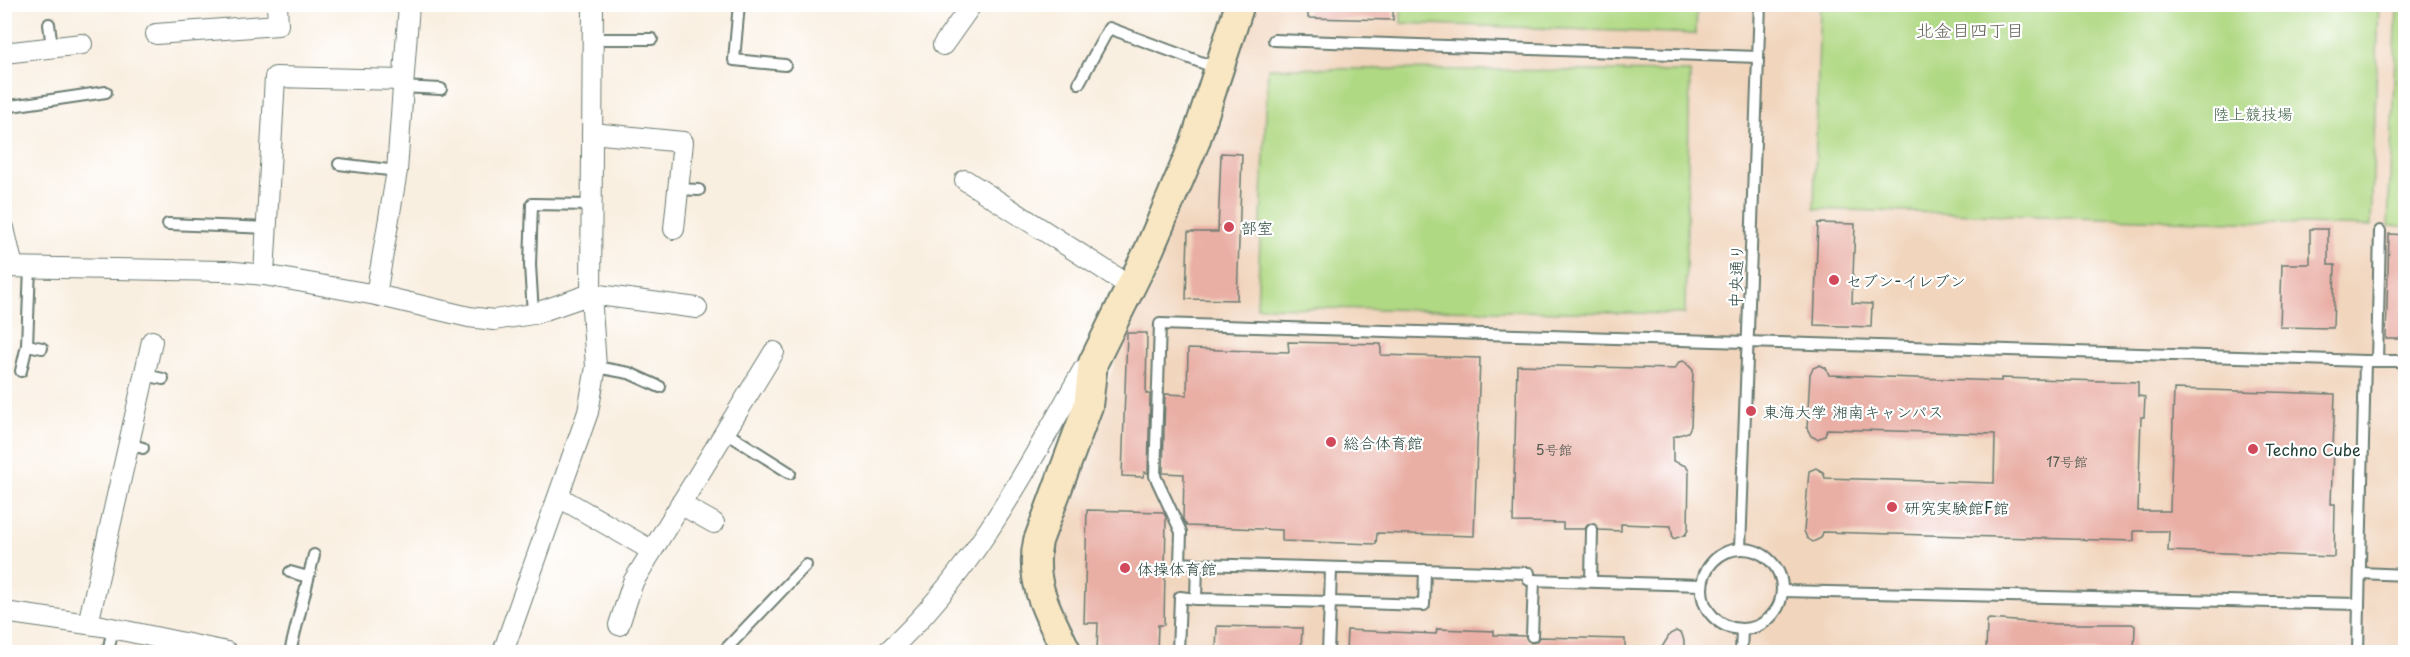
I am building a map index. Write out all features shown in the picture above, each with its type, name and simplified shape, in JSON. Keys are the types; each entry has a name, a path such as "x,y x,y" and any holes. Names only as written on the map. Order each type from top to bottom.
{"street":[{"path":"156,34 279,25 277,4"},
{"path":"376,294 397,171 401,84 409,4"},
{"path":"503,652 588,412 596,367 591,294 593,4"},
{"path":"943,45 972,4"},
{"path":"1067,652 1041,598 1034,560 1048,512 1088,406 1093,363 1149,250 1195,142 1240,4"},
{"path":"4,53 82,44"},
{"path":"264,275 275,77 401,84"},
{"path":"592,133 683,142 674,229"},
{"path":"965,180 1130,286"},
{"path":"4,228 16,267 225,271 264,275 376,294 470,317 494,320 533,314 591,294 698,308"},
{"path":"88,624 154,377 152,341"},
{"path":"619,625 633,582 651,550 774,352"},
{"path":"887,652 969,559 1034,456 1083,370 1093,363"},
{"path":"559,497 651,550"},
{"path":"680,504 714,523"},
{"path":"4,612 113,628 192,649 226,652"}],"lane":[{"path":"739,4 734,60 785,65"},
{"name":"中央通り","path":"1740,549 1760,4"},
{"path":"49,24 52,47"},
{"path":"1079,83 1109,28 1219,69"},
{"path":"593,39 652,39"},
{"path":"1274,40 1758,57"},
{"path":"401,84 441,89"},
{"path":"4,107 106,92"},
{"path":"339,164 397,171"},
{"path":"678,189 699,190"},
{"path":"533,314 530,265 532,204 592,205"},
{"path":"168,224 268,228"},
{"path":"2377,361 2380,231"},
{"path":"16,267 27,345 21,371"},
{"path":"1702,585 1529,580 1529,573 1180,563 1181,532 1155,476 1160,324 2406,361"},
{"path":"27,345 42,348"},
{"path":"2358,652 2365,361"},
{"path":"596,367 629,373 660,387"},
{"path":"724,432 790,473"},
{"path":"1591,581 1592,530"},
{"path":"1740,549 1762,553 1773,562 1780,574 1783,591 1775,614 1766,622 1742,630 1718,622 1709,613 1703,602 1702,585 1711,563 1722,554 1740,549"},
{"path":"290,652 314,555"},
{"path":"1196,598 1197,564"},
{"path":"723,652 806,565"},
{"path":"1328,652 1330,568"},
{"path":"1178,652 1180,597 1424,605 1425,570"},
{"path":"290,572 308,577"},
{"path":"2360,573 2406,575"},
{"path":"1532,636 1533,580"},
{"path":"1783,591 2359,604"},
{"path":"108,652 113,628"},
{"path":"1741,652 1742,630"}],"shaded area":[{"name":"東海大学 湘南キャンパス","path":"1252,5 2405,5 2405,652 1075,652 1049,592 1049,543 1134,309"}],"green space":[{"path":"1401,5 1697,5 1696,34 1401,23"},
{"name":"陸上競技場","path":"1820,5 2379,5 2371,226 1814,209"},
{"path":"2397,5 2406,5 2405,226 2388,226"},
{"path":"1268,68 1690,72 1685,314 1257,307"}],"building":[{"path":"1308,4 1393,4 1393,20 1308,18"},
{"name":"部室","path":"1221,153 1242,154 1237,300 1186,299 1188,232 1218,232"},
{"name":"セブン-イレブン","path":"1818,223 1855,224 1852,303 1872,304 1871,327 1814,325"},
{"path":"2310,229 2328,229 2328,265 2335,265 2333,328 2280,327 2282,264 2310,264"},
{"path":"2389,234 2406,235 2406,339 2386,339"},
{"path":"1127,333 1147,333 1146,394 1150,394 1148,473 1144,472 1143,477 1122,476"},
{"name":"総合体育館","path":"1288,342 1381,344 1381,355 1480,358 1474,536 1377,533 1376,544 1282,541 1282,530 1187,526 1183,519 1184,474 1163,473 1165,394 1187,395 1188,349 1289,352"},
{"path":"1684,361 1693,370 1691,426 1688,432 1673,437 1673,461 1686,466 1689,471 1688,530 1685,535 1673,539 1671,526 1621,524 1621,531 1599,530 1593,523 1588,524 1585,529 1563,529 1563,523 1513,522 1517,365 1675,369 1679,362"},
{"path":"1820,365 1826,368 1829,375 2001,381 2001,378 2138,382 2138,396 2145,397 2144,417 2141,417 2138,511 2170,511 2174,389 2335,394 2331,504 2335,504 2334,557 2168,551 2169,531 2134,531 2134,541 1823,532 1821,538 1813,542 1807,538 1804,531 1809,471 1816,468 1823,472 1825,478 1994,483 1995,434 1827,429 1825,436 1817,439 1811,436 1807,428 1810,374 1813,368"},
{"name":"体操体育館","path":"1087,510 1163,512 1166,517 1164,625 1158,625 1157,652 1097,652 1098,623 1084,623"},
{"path":"1989,619 2056,624 2132,624 2135,626 2134,652 1986,652 1987,621"},
{"path":"1217,626 1302,628 1301,652 1216,652"},
{"path":"1437,629 1494,631 1494,635 1525,636 1531,643 1536,642 1539,637 1625,639 1625,652 1346,652 1347,630 1436,634"},
{"path":"1676,631 1682,634 1684,652 1659,652 1670,634"}],"place":[{"name":"部室","path":"1229,227"},
{"name":"セブン-イレブン","path":"1834,280"},
{"name":"東海大学 湘南キャンパス","path":"1751,411"},
{"name":"総合体育館","path":"1331,442"},
{"name":"Techno Cube","path":"2253,449"},
{"name":"研究実験館F館","path":"1892,507"},
{"name":"体操体育館","path":"1125,568"}],"district":[{"name":"北金目四丁目","path":"1970,29"}]}
